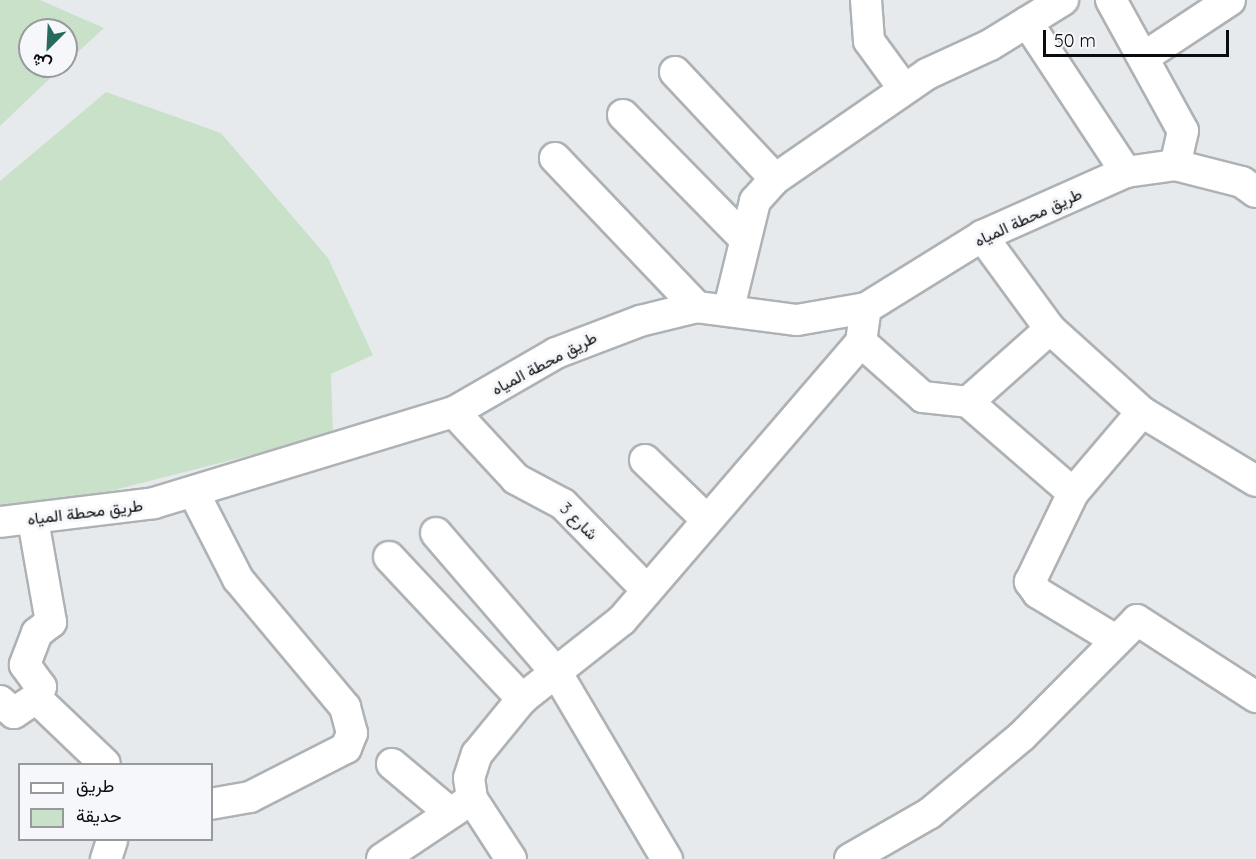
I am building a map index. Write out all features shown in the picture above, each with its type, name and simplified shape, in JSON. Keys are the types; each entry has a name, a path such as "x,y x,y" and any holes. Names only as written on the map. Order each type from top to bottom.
{"street":[{"path":"866,0 869,41 904,89"},
{"path":"1111,0 1183,130 1175,165 1242,182 1256,192"},
{"path":"1144,57 1230,0"},
{"path":"729,308 744,238 755,201 775,179 904,89 1041,9 1126,172"},
{"path":"675,72 775,179"},
{"path":"623,115 744,238"},
{"path":"555,158 697,307"},
{"name":"طريق محطة المياه","path":"0,522 108,513 194,493 454,412 597,335 697,307 729,308 797,320 866,308 982,236 1126,172 1175,165"},
{"path":"982,236 1050,329 1142,412 1256,481"},
{"path":"382,859 460,805 477,754 522,699 558,675 622,620 861,342 866,308"},
{"path":"968,402 1050,329"},
{"path":"861,342 923,398 968,402 1073,493"},
{"name":"شارع 3","path":"454,412 516,479 563,504 646,590"},
{"path":"1114,639 1031,588 1073,493 1142,412"},
{"path":"645,460 707,520"},
{"path":"194,493 238,579 345,707 352,733 346,748 250,797 213,804"},
{"path":"0,701 14,713 36,698 41,687 25,665 38,633 51,622 33,520"},
{"path":"436,533 558,675 667,859"},
{"path":"389,557 522,699"},
{"path":"850,859 930,813 1022,736 1126,626 1144,621 1256,697"},
{"path":"36,698 103,763"},
{"path":"392,764 460,805 511,859"},
{"path":"106,859 112,841"}],"green space":[{"path":"0,0 40,0 104,28 78,52 78,18 18,18 18,78 50,78 0,126"},
{"path":"106,92 221,133 328,258 373,355 331,374 333,434 87,497 0,506 0,181"}]}
